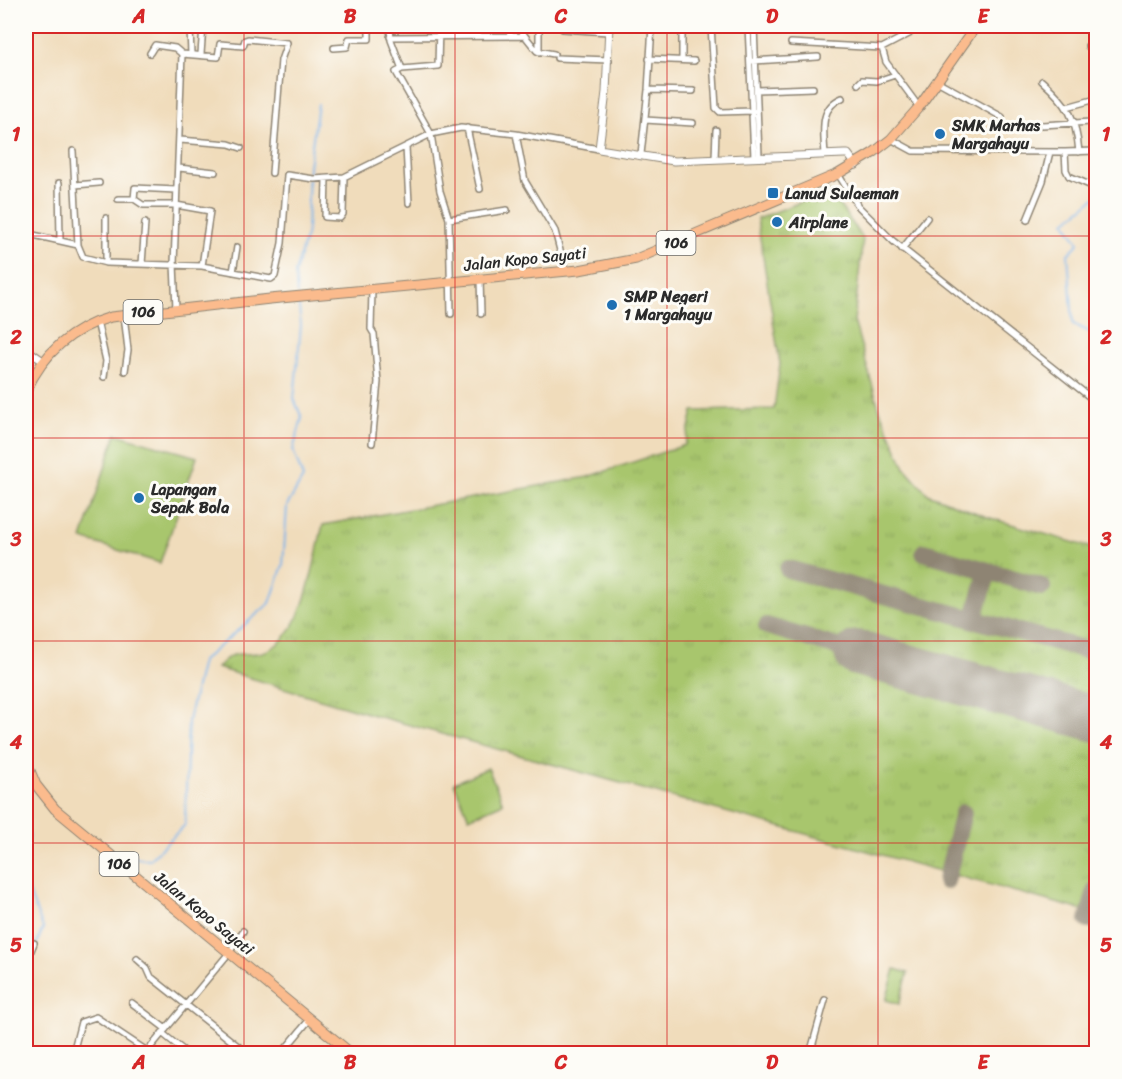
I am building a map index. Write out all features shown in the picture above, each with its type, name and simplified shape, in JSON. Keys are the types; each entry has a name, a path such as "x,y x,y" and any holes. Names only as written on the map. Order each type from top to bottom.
{"main road":[{"name":"Jalan Kopo Sayati","path":"26,391 43,361 70,335 97,321 124,315 296,296 480,280 606,266 636,259 856,165 891,139 918,107 976,26"},
{"name":"Jalan Kopo Sayati","path":"26,761 36,785 55,810 352,1053"}],"street":[{"path":"201,54 202,26"},
{"path":"334,48 347,47 349,39 368,40 369,26"},
{"path":"390,26 390,37 400,69 431,134 440,190 449,219 451,314"},
{"path":"400,69 438,66 439,26"},
{"path":"510,36 511,26"},
{"path":"517,26 539,52 555,56 609,60"},
{"path":"538,26 539,52"},
{"path":"641,154 652,26"},
{"path":"682,26 682,59"},
{"path":"711,26 716,108 720,112 754,111"},
{"path":"748,26 757,90 754,111"},
{"path":"754,26 752,61 757,157"},
{"path":"792,43 882,48 909,34 915,26"},
{"path":"177,27 190,29 191,54"},
{"path":"563,29 609,29 609,60 599,149"},
{"path":"390,37 525,36"},
{"path":"150,53 153,46 163,45 175,48 182,54 218,57 220,44 243,46 246,39 287,43 281,60 272,173"},
{"path":"1088,46 1096,45"},
{"path":"882,48 885,60 918,107"},
{"path":"176,309 174,264 182,54"},
{"path":"752,61 818,57"},
{"path":"650,59 694,61"},
{"path":"858,84 862,80 877,81 895,75"},
{"path":"937,81 1002,117"},
{"path":"1042,81 1067,107 1076,124 1079,152"},
{"path":"757,90 813,88"},
{"path":"648,90 693,91"},
{"path":"825,155 825,115 830,105 842,98"},
{"path":"1067,107 1096,99"},
{"path":"645,120 693,123"},
{"path":"1042,125 1055,122 1076,124 1091,122"},
{"path":"467,128 480,189"},
{"path":"73,151 78,245 83,258 106,263 202,266 274,278 282,243 286,176 314,179 344,177 431,134 467,128 674,161 848,154 856,165"},
{"path":"715,159 716,130"},
{"path":"516,134 525,181 555,231 565,270"},
{"path":"891,139 912,151 1096,151"},
{"path":"180,140 230,144 241,148"},
{"path":"406,147 410,202"},
{"path":"1027,220 1043,181 1050,152"},
{"path":"1065,152 1068,176 1094,187"},
{"path":"178,168 215,172"},
{"path":"838,174 858,206 902,249 1096,402"},
{"path":"326,179 324,215 340,218 343,214 344,177"},
{"path":"59,183 60,240"},
{"path":"75,184 99,183"},
{"path":"134,199 135,188 176,190"},
{"path":"118,200 134,199 143,206 176,205 210,211 202,266"},
{"path":"449,219 507,210"},
{"path":"106,218 106,263"},
{"path":"902,249 927,218"},
{"path":"142,264 145,223"},
{"path":"26,240 29,234 78,245"},
{"path":"234,272 237,247"},
{"path":"480,280 481,314"},
{"path":"372,289 371,329 374,334 378,382 372,443"},
{"path":"124,315 128,350 125,371"},
{"path":"97,321 106,361 104,377"},
{"path":"26,349 43,361"},
{"path":"74,1049 81,1022 96,1017 146,1052 231,955 243,931"},
{"path":"26,963 34,943"},
{"path":"137,960 147,968 151,977 248,1053"},
{"path":"27,979 27,993"},
{"path":"810,1053 825,1000"},
{"path":"132,1003 188,1053"},
{"path":"281,1053 310,1018"},
{"path":"334,1053 340,1044"}],"green space":[{"path":"829,191 863,238 854,321 879,408 905,468 928,494 987,517 1096,549 1096,914 377,716 217,668 229,657 266,651 280,643 290,630 306,596 323,525 588,477 685,445 693,411 774,409 780,364 757,219"},
{"name":"Lapangan Sepak Bola","path":"116,434 197,457 160,563 82,539"},
{"path":"488,768 503,803 469,818 454,783"},
{"path":"895,969 908,973 899,1004 886,1000"}],"waterway":[{"path":"297,294 295,273 307,232 309,166 318,104"},
{"path":"1096,197 1065,222 1079,243 1068,254 1073,324 1096,335"},
{"path":"122,855 149,860 185,825 188,721 202,661 270,603 283,565 287,506 303,478 293,450 302,418 294,399 301,325 298,299"},
{"path":"26,826 29,835 26,853"},
{"path":"26,885 43,928 36,945"},
{"path":"26,977 30,959"}],"taxiway":[{"path":"924,552 1042,587"},
{"path":"788,569 1090,651"},
{"path":"973,621 988,572"},
{"path":"767,626 857,653"},
{"path":"946,881 963,813"},
{"path":"1088,920 1096,890"}],"runway":[{"path":"857,653 1096,719"}],"place":[{"name":"SMK Marhas Margahayu","path":"940,134"},
{"name":"Lanud Sulaeman","path":"773,193"},
{"name":"Airplane","path":"777,222"},
{"name":"SMP Negeri 1 Margahayu","path":"612,305"},
{"name":"Lapangan Sepak Bola","path":"139,498"}]}
